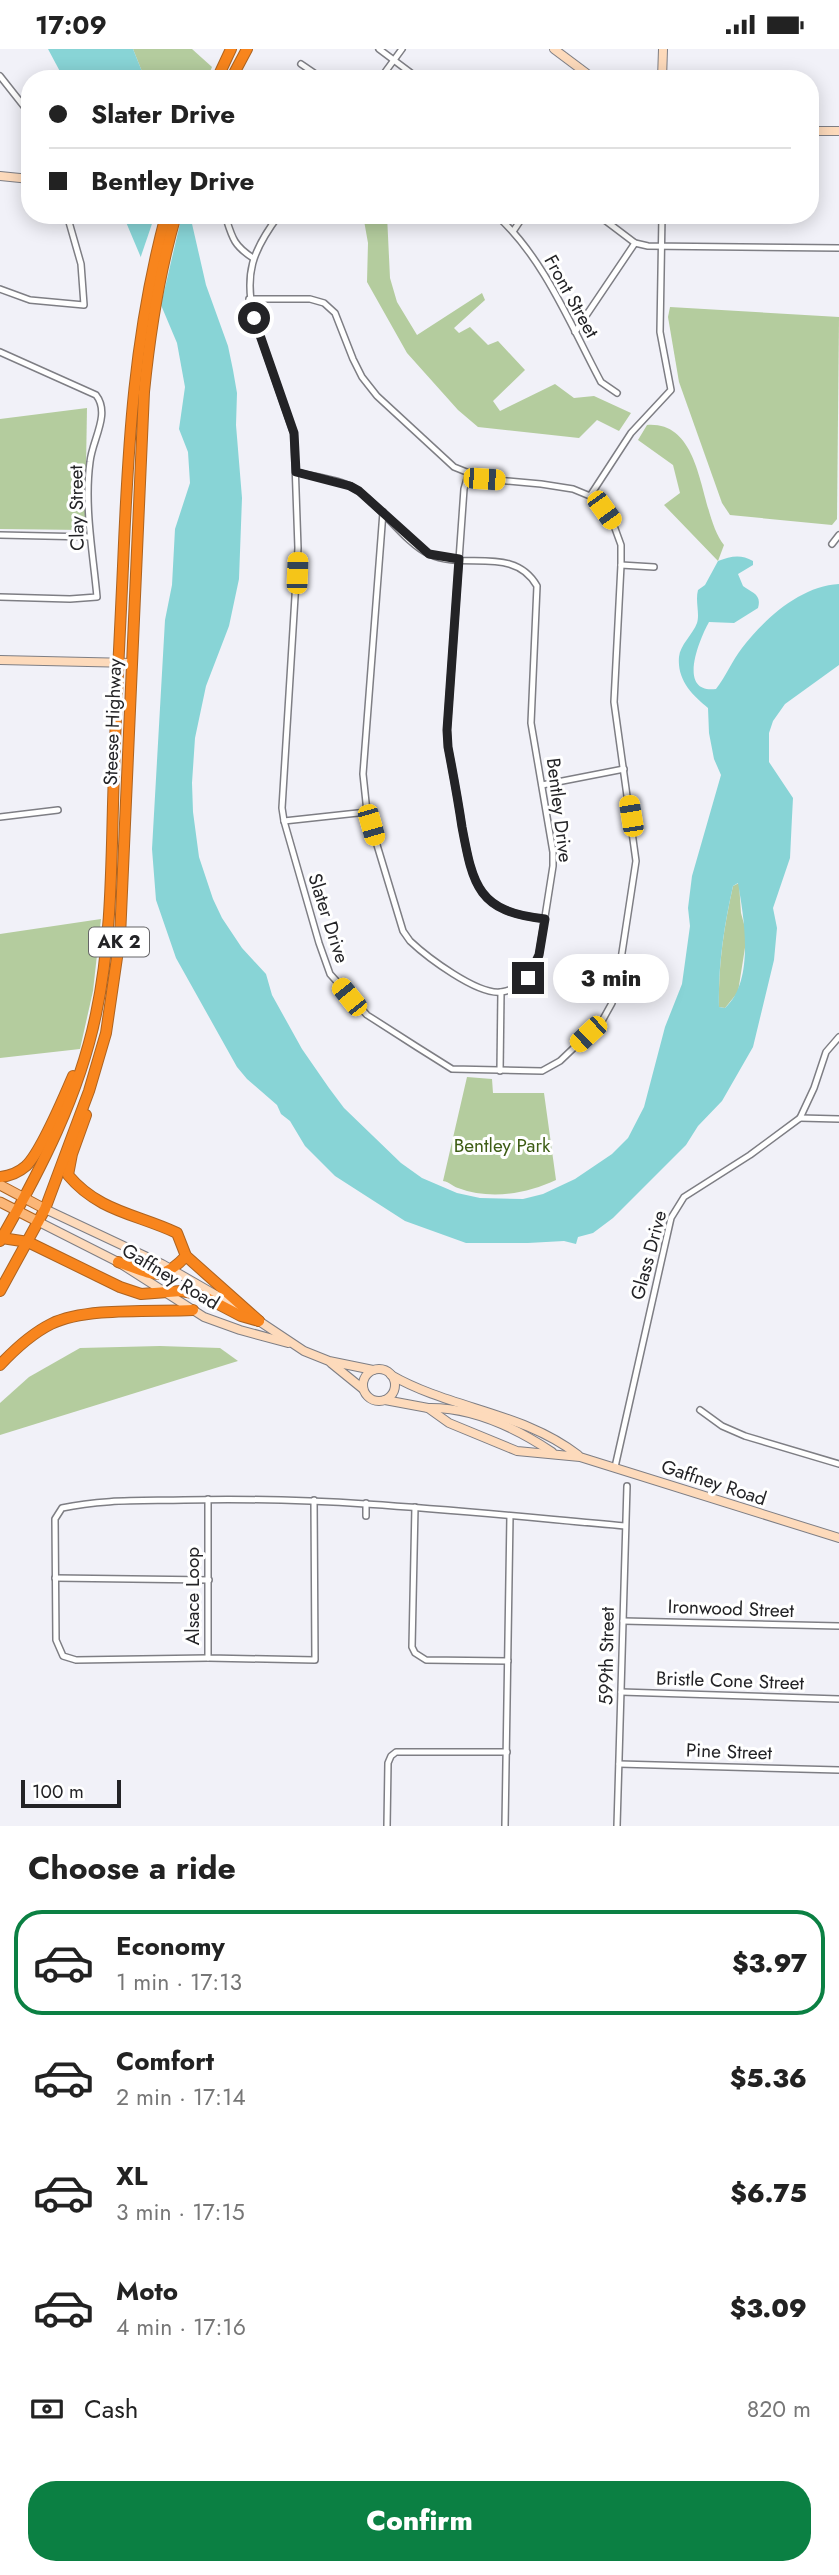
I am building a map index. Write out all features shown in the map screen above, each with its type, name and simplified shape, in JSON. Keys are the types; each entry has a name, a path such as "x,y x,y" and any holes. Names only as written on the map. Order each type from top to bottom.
{"highway":[{"path":"221,70 231,49"},
{"path":"236,70 247,49"},
{"name":"Steese Highway","path":"18,1210 73,1095 90,1037 104,966 110,906 118,663 131,413 145,304 164,224"},
{"name":"Steese Highway","path":"39,1222 89,1091 106,1033 120,937 144,392 152,316 173,224"},
{"path":"106,1033 95,1088 72,1154 68,1175 83,1191 102,1203 177,1233 186,1256 259,1321"},
{"path":"0,1177 13,1174 29,1163 61,1104 90,1037"},
{"name":"AK 2","path":"1,1240 18,1210"},
{"name":"AK 2","path":"0,1291 39,1222"},
{"path":"1,1240 28,1242 120,1287 141,1294 181,1291 199,1294 241,1316 259,1321"},
{"path":"118,1262 159,1275 174,1270 186,1256"},
{"path":"2,1361 33,1335 53,1323 76,1316 193,1310"}],"main road":[{"path":"554,49 582,70"},
{"path":"662,70 663,49"},
{"path":"819,131 839,131"},
{"path":"0,176 21,178"},
{"path":"0,660 132,663"},
{"path":"0,1185 45,1209"},
{"path":"0,1202 39,1222"},
{"name":"Gaffney Road","path":"45,1209 174,1270 272,1328 291,1344"},
{"name":"Gaffney Road","path":"39,1222 118,1262 204,1317 240,1331 291,1344 329,1361 373,1370"},
{"name":"Gaffney Road","path":"329,1361 363,1388"},
{"path":"382,1369 391,1375 394,1389 385,1400 371,1399 363,1388 366,1375 373,1370 382,1369"},
{"name":"Gaffney Road","path":"391,1375 423,1392 490,1412 530,1428 567,1447 580,1457"},
{"name":"Gaffney Road","path":"385,1400 428,1408 446,1407 488,1420 524,1433 555,1454"},
{"name":"Gaffney Road","path":"428,1408 449,1423 517,1451 580,1457 839,1538"}],"street":[{"path":"379,49 407,70"},
{"path":"387,70 402,49"},
{"path":"301,64 310,70"},
{"path":"0,76 21,103"},
{"path":"0,289 30,299 84,305 82,264 70,224"},
{"path":"228,224 233,242 253,258 272,224"},
{"name":"Front Street","path":"507,224 514,230 542,272 601,383 617,393"},
{"path":"514,230 518,224"},
{"path":"610,224 635,243 662,246 839,248"},
{"path":"250,299 310,299 324,303 335,313 353,359 377,395 439,456 468,475 573,489 590,496 631,433 671,390 660,332 662,224"},
{"path":"575,333 635,243"},
{"name":"Slater Drive","path":"253,258 248,281 254,318 294,433 298,548 282,798 284,821 330,974 367,1015 452,1069 542,1071 560,1061 602,1021 612,1003 618,979 636,860 614,702 621,545 613,523 590,496"},
{"name":"Clay Street","path":"0,352 96,395 102,407 102,418 89,463 90,537 97,597 0,597"},
{"name":"Bentley Drive","path":"296,472 350,486 429,554 509,563 524,570 537,586 531,723 553,852 539,955 528,978 501,992"},
{"path":"468,475 464,489 447,730 472,877 484,894 511,913 545,919"},
{"path":"383,512 363,774 367,812 403,931 410,941 480,988 501,992 500,1071"},
{"path":"0,535 90,537"},
{"path":"832,544 839,535"},
{"path":"621,565 654,567"},
{"path":"542,785 624,769"},
{"path":"0,817 58,810"},
{"path":"284,821 367,812"},
{"name":"Glass Drive","path":"615,1467 671,1218 676,1206 698,1186 750,1155 800,1118 826,1052 839,1037"},
{"path":"800,1118 839,1119"},
{"path":"699,1410 722,1426 744,1436 839,1464"},
{"name":"599th Street","path":"617,1826 627,1486"},
{"path":"208,1658 76,1660 63,1656 56,1640 55,1578 55,1518 62,1507 85,1503 208,1499 314,1500 625,1526"},
{"name":"Alsace Loop","path":"208,1499 208,1658 315,1660 314,1500"},
{"path":"366,1503 366,1516"},
{"path":"415,1507 412,1647 415,1653 426,1660 508,1661"},
{"path":"505,1826 510,1515"},
{"path":"55,1578 209,1580"},
{"name":"Ironwood Street","path":"623,1621 839,1626"},
{"name":"Bristle Cone Street","path":"621,1692 839,1699"},
{"path":"387,1826 388,1763 396,1752 507,1752"},
{"name":"Pine Street","path":"619,1764 839,1770"}],"green space":[{"path":"133,49 192,49 212,67 211,70 141,70"},
{"path":"365,224 387,224 390,278 397,302 417,335 482,293 485,300 454,328 459,333 470,327 488,345 498,341 525,370 493,401 500,411 555,384 574,398 594,396 631,413 619,431 597,420 579,438 478,427 458,410 407,353 367,282 368,243"},
{"path":"670,307 839,317 837,519 832,525 730,515 722,503 679,382 668,317"},
{"path":"87,408 83,530 0,529 0,419"},
{"path":"647,425 666,428 680,438 690,453 709,512 724,545 718,561 664,505 680,493 673,465 638,440"},
{"path":"739,883 741,913 747,935 738,992 725,1008 719,1007 722,946 733,886"},
{"path":"101,919 93,991 80,1049 0,1058 0,934"},
{"name":"Bentley Park","path":"467,1077 492,1079 493,1093 544,1093 556,1180 533,1189 508,1194 470,1192 443,1181"},
{"path":"80,1348 220,1348 238,1361 0,1435 0,1403 29,1377"}],"water":[{"path":"48,49 133,49 141,70 59,70"},
{"path":"127,224 192,224 206,285 228,346 237,393 236,425 242,498 239,579 229,626 206,686 195,738 192,783 199,857 213,899 242,948 266,974 272,995 302,1049 344,1108 401,1163 422,1178 457,1193 480,1198 523,1199 543,1194 575,1179 612,1154 628,1138 644,1107 665,1027 682,984 690,926 688,908 692,876 721,775 714,759 708,708 687,686 679,665 682,648 697,623 698,590 705,585 718,561 744,557 753,561 753,565 738,574 743,586 759,600 758,608 734,623 709,622 697,652 694,674 697,683 704,688 716,689 742,648 773,615 798,597 825,586 839,584 839,665 785,704 773,721 769,733 769,762 793,798 790,858 773,908 777,928 774,960 753,1047 722,1101 698,1126 686,1145 613,1218 593,1233 578,1237 576,1244 564,1241 466,1243 405,1221 335,1176 305,1146 277,1105 237,1067 176,958 156,900 152,849 165,620 172,585 175,529 190,483 188,452 179,429 185,387 177,343","holes":["738,883 744,931 741,982 725,1008 719,1007 724,931 733,886"]}],"pier":[{"path":"152,224 180,224 160,309 139,262"}],"route":[{"path":"254,318 294,433 296,472 350,486 429,554 459,559 448,747 472,877 477,886 494,903 511,913 545,919 539,955 528,978"}]}
